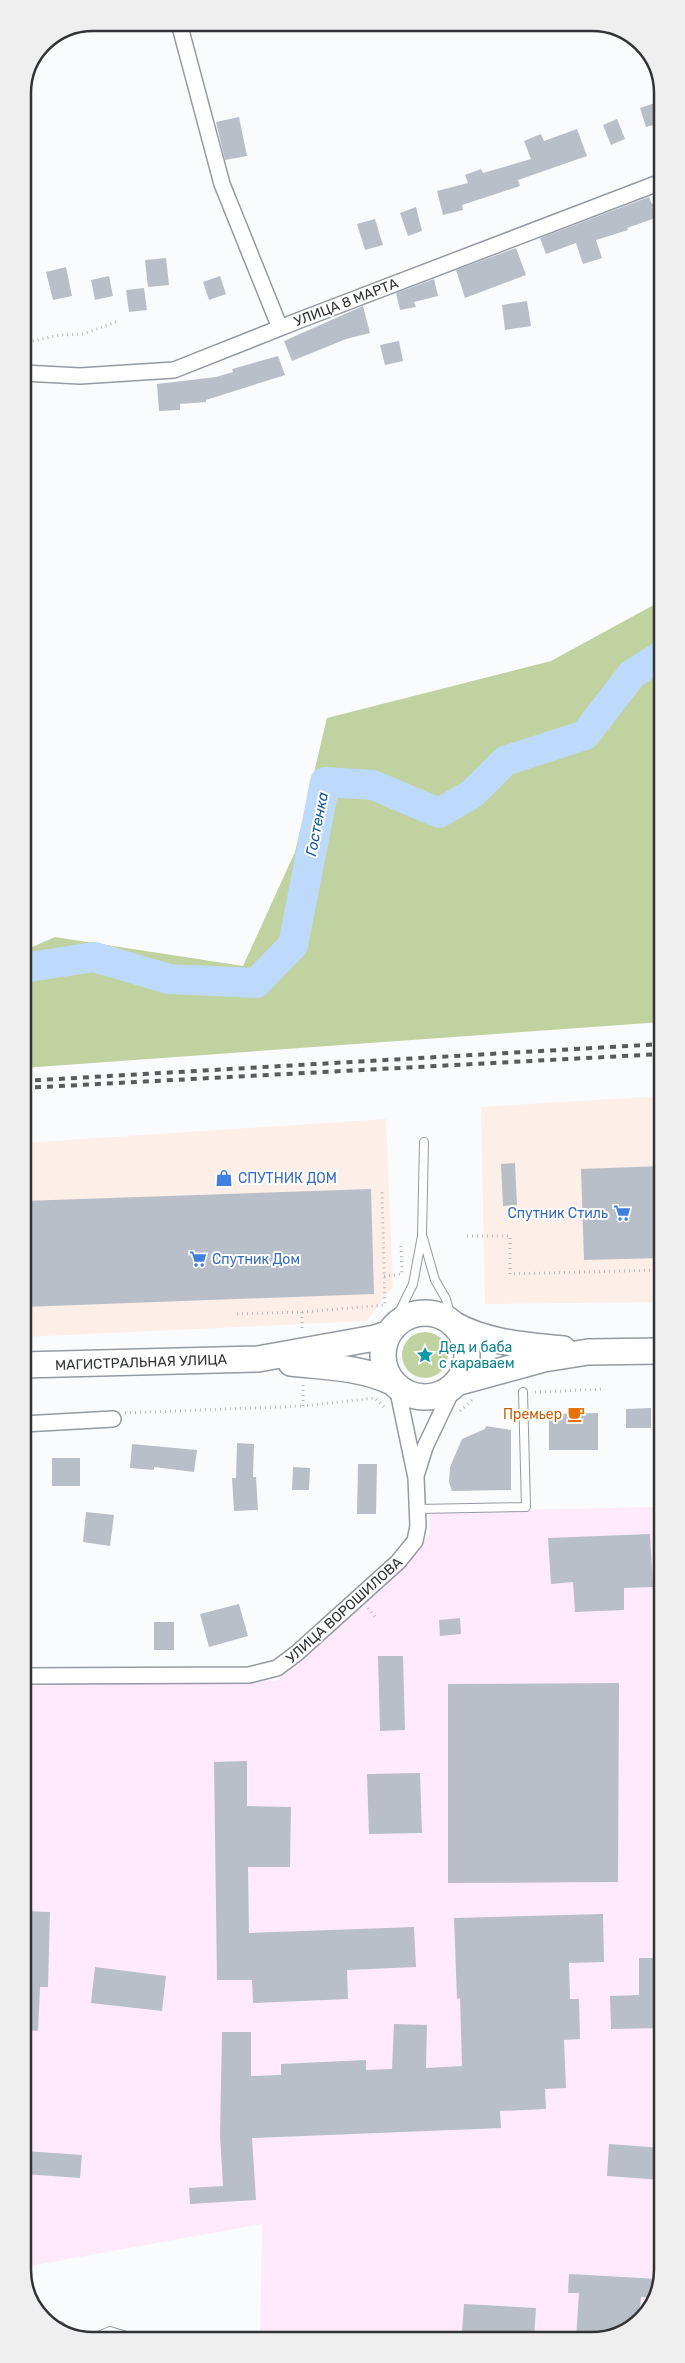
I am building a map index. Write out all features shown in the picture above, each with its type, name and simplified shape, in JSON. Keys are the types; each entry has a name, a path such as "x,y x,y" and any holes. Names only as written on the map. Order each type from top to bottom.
{"main road":[{"name":"МАГИСТРАЛЬНАЯ УЛИЦА","path":"303,1358 375,1338 390,1330 406,1317 423,1313 440,1316 465,1331 504,1341 588,1352 654,1351"},
{"path":"452,1324 461,1333 466,1350 461,1389"},
{"path":"390,1330 384,1342 383,1358 384,1367 394,1384"},
{"name":"МАГИСТРАЛЬНАЯ УЛИЦА","path":"31,1365 303,1358 376,1375 415,1396 426,1397 461,1389 544,1359 588,1352"}],"street":[{"path":"181,31 222,184 280,328"},
{"name":"УЛИЦА 8 МАРТА","path":"31,373 80,376 174,370 654,185"},
{"path":"394,1384 416,1478"},
{"path":"416,1478 425,1447 433,1429 461,1389"},
{"path":"31,1424 113,1419"},
{"name":"УЛИЦА ВОРОШИЛОВА","path":"31,1676 260,1674 277,1668 297,1653 405,1555 415,1541 418,1526 416,1478"}],"lane":[{"path":"390,1330 413,1284 422,1236 424,1142"},
{"path":"422,1236 435,1280 446,1299 452,1324"},
{"path":"417,1509 526,1507 523,1392"}],"path":[{"path":"31,341 60,335 83,334 116,322"},
{"path":"237,1314 302,1312 385,1305 382,1192"},
{"path":"466,1236 510,1236 510,1274 654,1270"},
{"path":"384,1276 402,1274 402,1244"},
{"path":"302,1312 303,1406"},
{"path":"433,1429 441,1428 461,1389"},
{"path":"523,1392 605,1389"},
{"path":"113,1419 125,1413 303,1406 375,1398 394,1420 396,1432 405,1431"},
{"path":"359,1597 377,1619"}],"shaded area":[{"path":"654,1096 654,1302 485,1304 481,1107"},
{"path":"386,1119 393,1287 367,1321 31,1337 31,1142"},
{"path":"654,1507 654,2270 653,2282 649,2293 633,2316 623,2323 604,2331 260,2332 262,2224 31,2266 31,1679 277,1681 430,1534 429,1511"}],"green space":[{"path":"654,605 654,1023 31,1067 31,948 55,937 243,966 295,852 327,718 551,661"},
{"path":"421,1332 429,1332 438,1336 444,1342 448,1355 444,1368 438,1374 429,1378 421,1378 412,1374 406,1368 402,1359 402,1351 406,1342 412,1336"}],"building":[{"path":"654,103 654,125 646,127 640,108"},
{"path":"239,117 247,156 225,160 216,122"},
{"path":"617,119 625,139 611,145 603,125"},
{"path":"577,129 587,156 518,180 520,186 462,205 463,210 443,215 437,191 468,183 465,175 481,169 483,173 531,159 524,141 541,134 544,141"},
{"path":"649,197 652,204 654,203 654,218 627,228 628,230 596,240 602,258 583,264 576,243 546,254 540,238"},
{"path":"416,207 422,231 408,236 400,213"},
{"path":"375,219 383,245 365,250 357,224"},
{"path":"516,248 526,275 465,298 456,270"},
{"path":"166,258 169,285 148,287 145,260"},
{"path":"66,267 72,296 53,300 46,272"},
{"path":"109,276 113,296 95,300 91,280"},
{"path":"220,276 226,294 209,300 203,282"},
{"path":"434,279 438,296 414,302 416,307 400,310 396,293"},
{"path":"144,288 147,310 129,312 126,290"},
{"path":"527,301 531,326 505,330 502,305"},
{"path":"363,306 370,333 346,339 292,361 284,341"},
{"path":"399,341 403,361 385,365 380,345"},
{"path":"278,356 285,375 206,400 206,402 180,404 180,410 159,411 157,384 216,377 233,372 232,369"},
{"path":"515,1163 517,1205 503,1206 501,1164"},
{"name":"Спутник Стиль","path":"654,1166 654,1258 584,1260 581,1169"},
{"name":"Спутник Дом","path":"371,1189 374,1294 31,1307 31,1201"},
{"path":"651,1408 651,1428 626,1428 626,1409"},
{"path":"598,1413 598,1450 549,1450 549,1414"},
{"path":"486,1426 511,1430 511,1490 452,1491 449,1482 450,1467 462,1439 485,1429"},
{"path":"237,1443 254,1444 253,1477 256,1477 258,1510 234,1511 232,1478 236,1478"},
{"path":"132,1444 197,1450 194,1472 154,1467 154,1470 130,1468"},
{"path":"52,1458 80,1458 80,1486 52,1486"},
{"path":"358,1464 377,1464 376,1514 357,1514"},
{"path":"293,1467 310,1468 309,1490 292,1490"},
{"path":"86,1512 114,1515 110,1546 83,1542"},
{"path":"650,1534 653,1587 624,1588 624,1610 575,1612 573,1582 551,1584 548,1538"},
{"path":"239,1604 248,1636 209,1647 200,1614"},
{"path":"460,1618 461,1634 440,1636 439,1620"},
{"path":"154,1622 174,1622 174,1650 154,1650"},
{"path":"378,1656 403,1656 405,1730 380,1731"},
{"path":"619,1683 618,1882 448,1883 448,1684"},
{"path":"247,1761 247,1806 291,1807 290,1867 248,1867 249,1933 414,1927 416,1967 347,1970 348,1999 253,2003 252,1980 217,1980 214,1762"},
{"path":"420,1773 422,1833 369,1834 367,1774"},
{"path":"31,1911 50,1912 48,1987 40,1987 38,2031 31,2030"},
{"path":"603,1914 604,1962 569,1963 570,1999 579,1999 580,2039 564,2040 566,2088 545,2089 546,2109 500,2111 501,2128 252,2138 256,2200 190,2204 189,2188 223,2186 220,2135 222,2032 251,2032 251,2076 281,2075 281,2064 366,2060 366,2070 392,2069 394,2024 427,2025 426,2068 462,2066 460,1998 457,1999 454,1918"},
{"path":"639,1958 654,1958 654,2028 611,2029 610,1996 639,1995"},
{"path":"95,1967 166,1976 162,2011 91,2003"},
{"path":"609,2144 654,2147 654,2179 607,2176"},
{"path":"31,2151 82,2155 80,2178 31,2174"},
{"path":"569,2274 653,2279 647,2298 641,2297 638,2311 623,2323 604,2331 576,2332 579,2293 568,2293"},
{"path":"464,2304 536,2308 534,2332 462,2331"}],"waterway":[{"name":"Гостенка","path":"31,967 94,957 169,979 256,983 293,945 325,782 373,785 439,813 472,794 505,761 585,735 632,674 654,660"}],"railway":[{"path":"31,1081 654,1044"},
{"path":"31,1088 654,1054"}],"place":[{"name":"СПУТНИК ДОМ","path":"224,1178"},
{"name":"Спутник Стиль","path":"622,1213"},
{"name":"Спутник Дом","path":"198,1259"},
{"name":"Дед и баба с караваем","path":"425,1355"},
{"name":"Премьер","path":"576,1414"}]}
